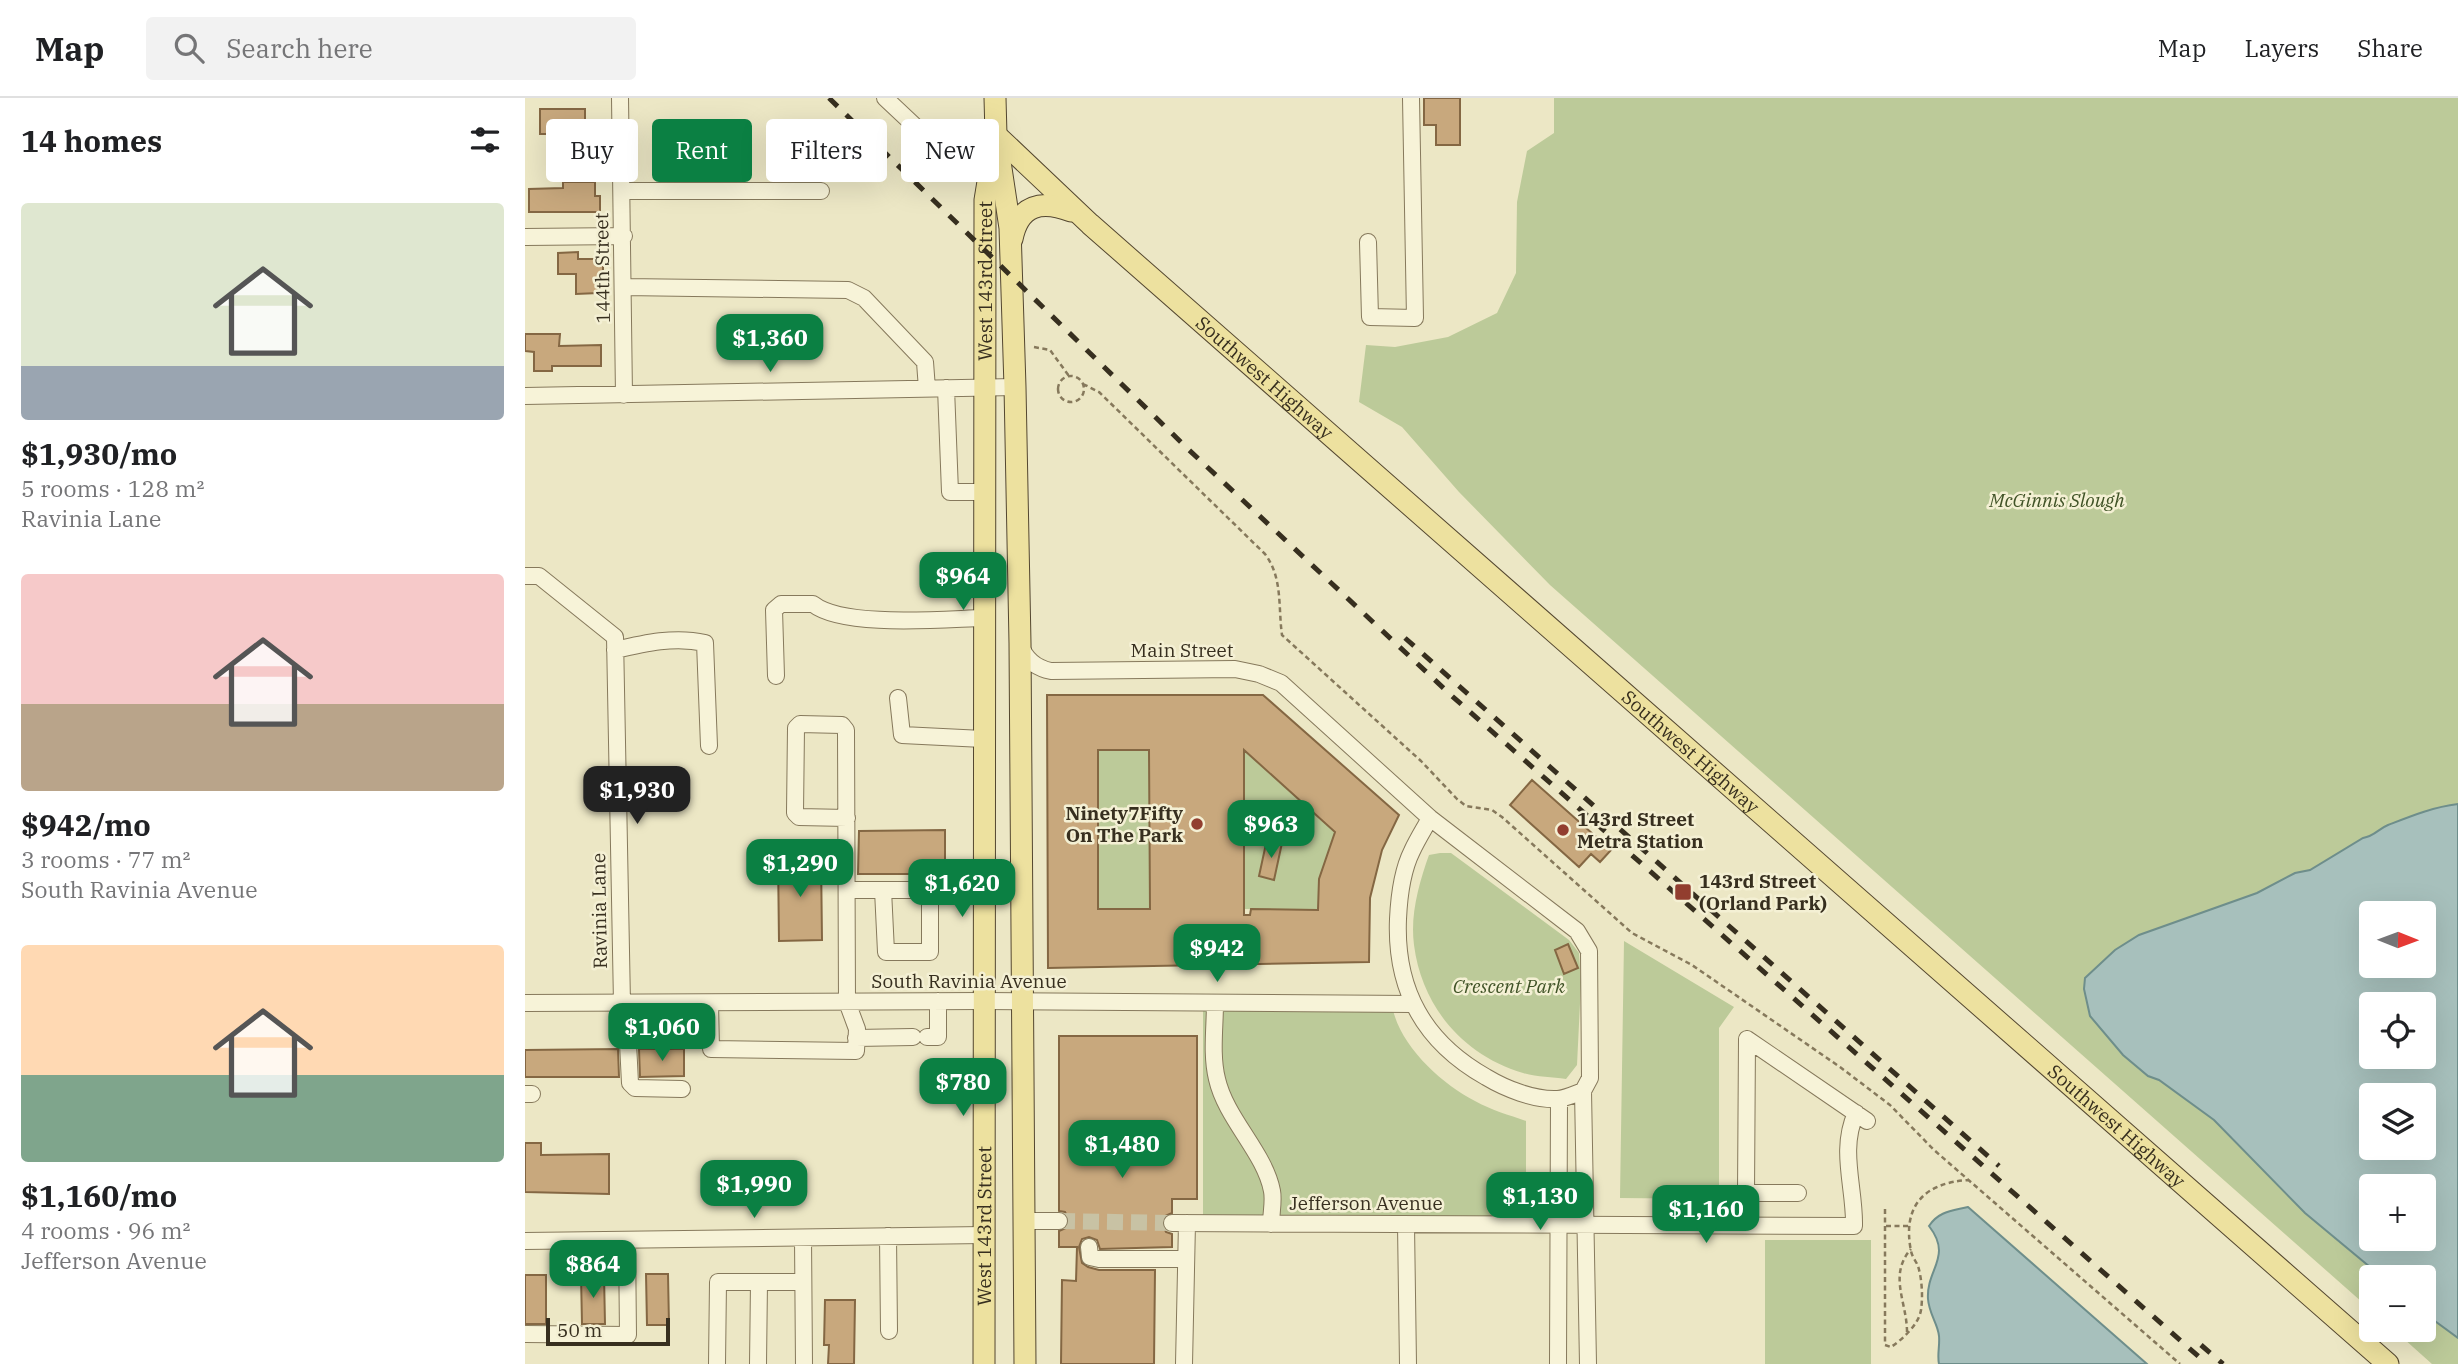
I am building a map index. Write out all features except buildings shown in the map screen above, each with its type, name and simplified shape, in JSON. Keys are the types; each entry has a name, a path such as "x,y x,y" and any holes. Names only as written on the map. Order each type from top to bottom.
{"main road":[{"name":"West 143rd Street","path":"995,98 996,119"},
{"name":"Southwest Highway","path":"999,138 1078,214 2388,1364"},
{"name":"West 143rd Street","path":"999,174 1010,228 1015,387 1020,643 1025,1364"},
{"name":"West 143rd Street","path":"984,1364 985,200 990,182"},
{"path":"1010,251 1016,224 1024,213 1036,205 1052,205 1078,214"}],"street":[{"name":"144th Street","path":"620,98 624,236 624,395"},
{"path":"885,98 907,119"},
{"path":"1368,242 1370,317 1415,318 1411,98"},
{"path":"622,191 821,191"},
{"path":"525,237 624,236"},
{"path":"624,287 848,290 864,298 925,362 927,389"},
{"path":"525,396 1015,387"},
{"path":"947,388 950,492 984,492"},
{"path":"525,576 540,576 615,637 615,650 651,642 705,643 709,746"},
{"path":"776,676 774,610 781,604 813,604 823,612 863,619 984,618"},
{"name":"Main Street","path":"1020,643 1028,659 1037,666 1057,672 1235,669 1259,674 1280,683 1430,818 1577,931 1589,951 1590,1078 1583,1091 1588,1364"},
{"name":"Ravinia Lane","path":"615,650 624,1003 630,1083 635,1088 682,1089"},
{"path":"1020,708 1025,690 1033,678 1057,672"},
{"path":"898,698 902,735 983,739"},
{"path":"710,1003 711,1049 856,1051 857,1029 847,1002 847,818 845,727 800,724 796,728 795,813 799,817 847,818"},
{"path":"1430,818 1411,853 1399,897 1398,935 1402,976 1413,1004 1435,1038 1464,1065 1499,1085 1559,1099 1583,1091"},
{"path":"847,890 883,890 930,891 930,952 886,952 883,890"},
{"path":"856,1038 939,1037 938,1001"},
{"name":"South Ravinia Avenue","path":"525,1003 983,1001 1413,1004"},
{"path":"1215,1003 1214,1059 1217,1079 1224,1100 1264,1171 1272,1192 1271,1224"},
{"name":"Jefferson Avenue","path":"1186,1259 1179,1223 1854,1226 1854,1202 1848,1182 1848,1131 1862,1117 1747,1039 1746,1193 1798,1193"},
{"path":"1558,1364 1559,1099"},
{"path":"1023,1221 1059,1221"},
{"path":"1406,1225 1408,1364"},
{"path":"525,1241 985,1235"},
{"path":"888,1236 889,1331"},
{"path":"803,1238 804,1364"},
{"path":"525,1335 628,1335 627,1240"},
{"path":"1089,1247 1090,1257 1100,1259 1186,1259 1184,1364"},
{"path":"717,1364 718,1282 803,1282"},
{"path":"758,1364 759,1282"}],"path":[{"path":"1013,348 1036,347 1050,350 1069,376 1099,392 1265,554 1273,565 1277,579 1282,635 1421,761 1457,799 1467,806 1492,810 1502,817 1632,933 1692,965 1866,1086 1909,1122 1934,1150 2180,1364"},
{"path":"1069,376 1061,380 1058,388 1063,399 1070,402 1078,399 1083,393 1083,384"},
{"path":"1885,1209 1885,1345 1891,1347 1907,1334 1921,1312 1919,1269 1911,1249 1911,1215 1921,1197 1933,1187 1949,1181 1968,1180"},
{"path":"1885,1226 1910,1226"},
{"path":"1907,1334 1907,1317 1899,1283 1901,1262 1911,1249"}],"green space":[{"name":"McGinnis Slough","path":"1554,98 2458,98 2458,1364 2432,1364 2407,1342 2436,1342 2436,1265 2359,1265 2359,1299 1550,585 1459,492 1402,427 1359,402 1366,345 1395,347 1448,337 1497,313 1516,273 1517,202 1527,151 1554,133"},
{"path":"1098,750 1149,750 1150,909 1098,909"},
{"path":"1244,750 1335,832 1319,879 1318,910 1244,909"},
{"name":"Crescent Park","path":"1451,853 1569,940 1579,953 1581,983 1577,1065 1566,1079 1528,1074 1501,1065 1464,1041 1436,1008 1419,968 1413,922 1429,855"},
{"path":"1624,941 1734,1007 1719,1028 1719,1199 1620,1198"},
{"path":"1203,1009 1393,1010 1405,1038 1437,1075 1462,1094 1481,1104 1526,1121 1526,1224 1203,1220"},
{"path":"1765,1240 1871,1240 1871,1364 1765,1364"}],"water":[{"path":"2458,804 2458,1338 2436,1322 2436,1265 2368,1265 2305,1213 2214,1120 2159,1080 2148,1076 2123,1055 2090,1016 2084,989 2085,978 2115,950 2139,935 2257,893 2295,873 2310,870 2388,825 2422,812"},
{"path":"1968,1207 2147,1364 1939,1364 1938,1332 1930,1309 1928,1289 1937,1263 1939,1246 1929,1226 1942,1214"}],"tunnel":[{"path":"1059,1221 1172,1223"}],"railway":[{"path":"829,98 1188,449 1452,696 2207,1364"},
{"path":"1405,638 1999,1166"},
{"path":"2201,1345 2223,1364"}],"place":[{"name":"Ninety7Fifty On The Park","path":"1197,824"},
{"name":"143rd Street Metra Station","path":"1563,830"},
{"name":"143rd Street (Orland Park)","path":"1683,892"}]}
